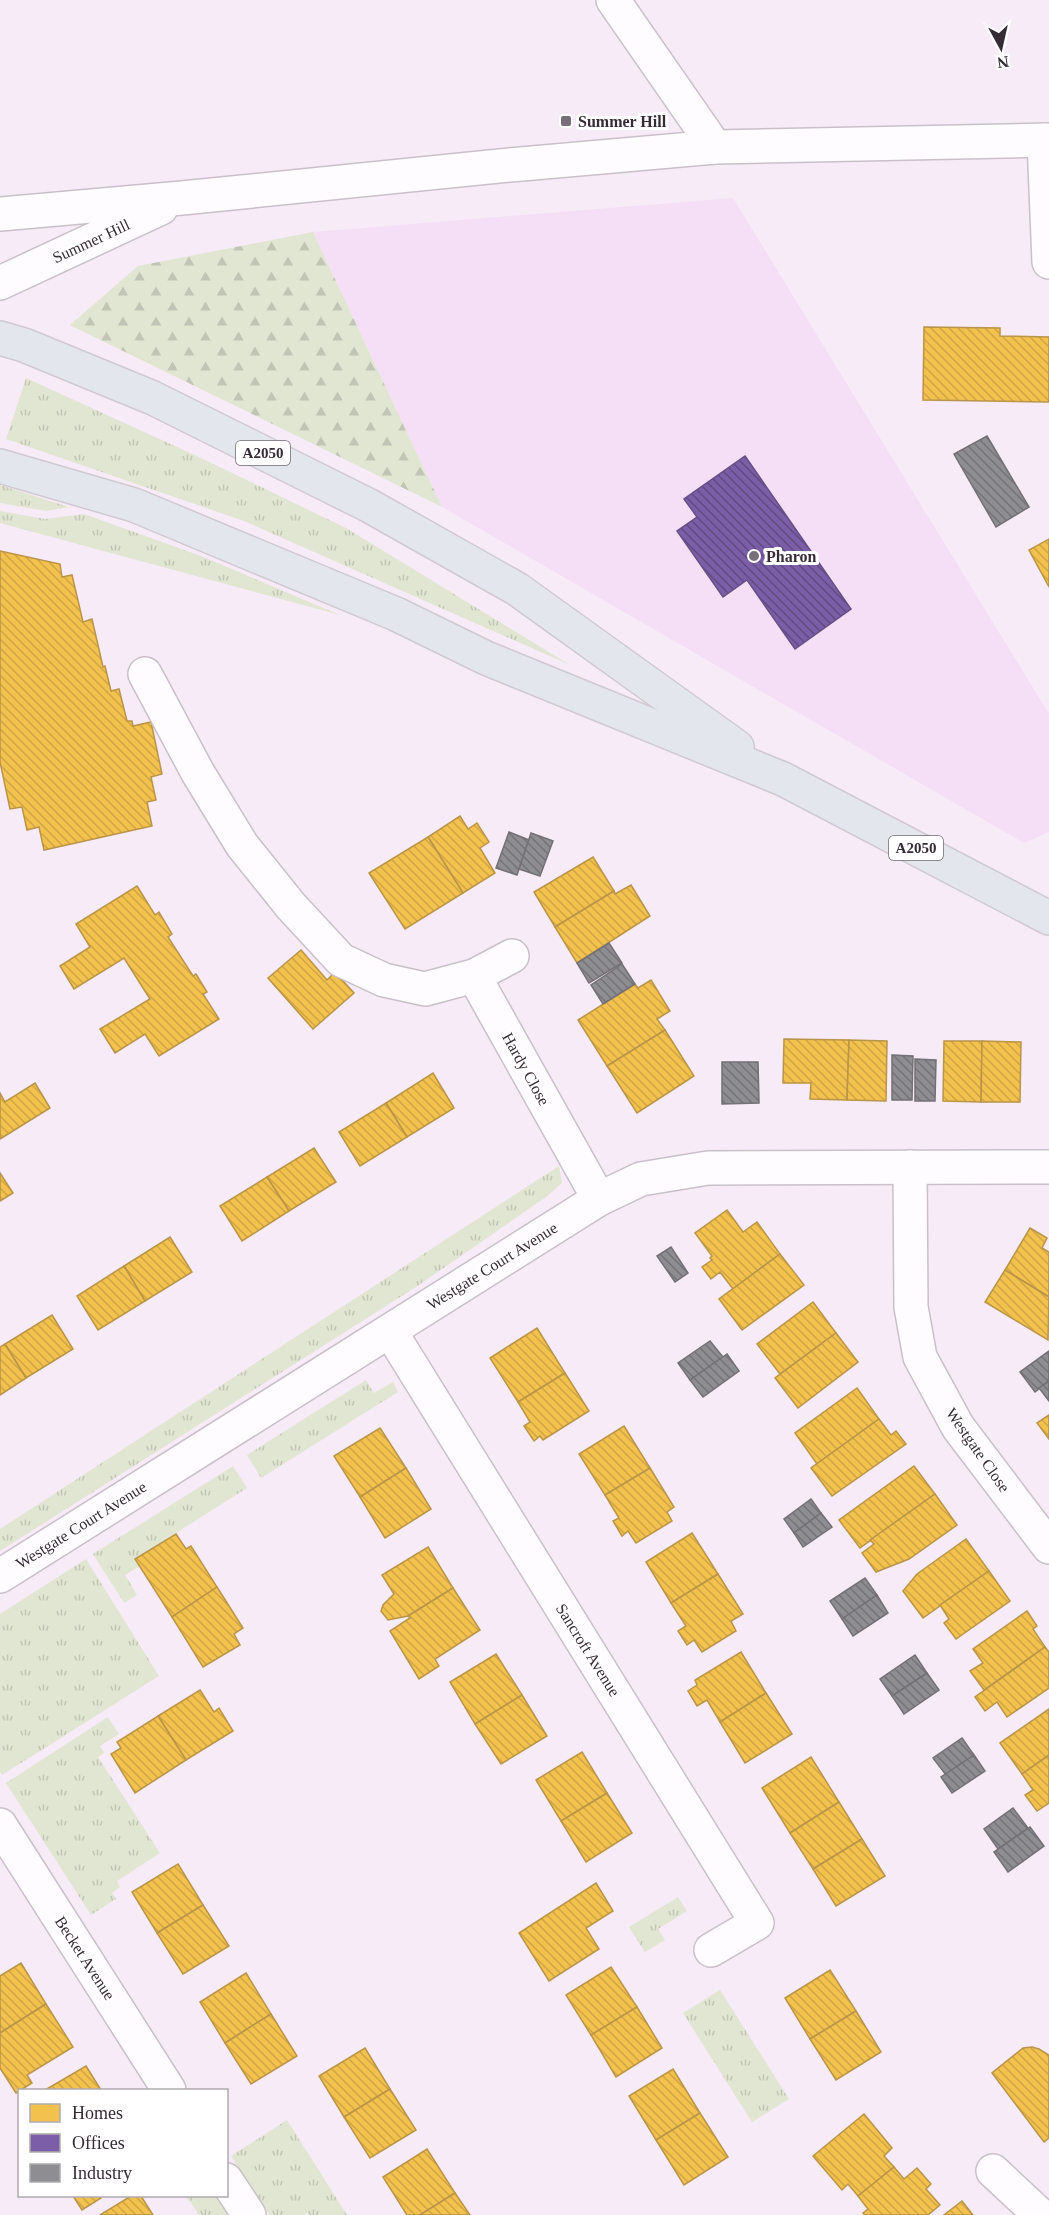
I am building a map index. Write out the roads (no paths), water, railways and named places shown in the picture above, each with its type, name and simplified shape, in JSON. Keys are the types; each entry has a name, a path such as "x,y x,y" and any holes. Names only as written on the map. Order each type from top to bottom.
{"main road":[{"name":"A2050","path":"0,338 24,345 153,398 368,505 517,589 783,779"},
{"name":"A2050","path":"0,466 134,505 396,614 486,658 783,779 1049,918"}],"street":[{"path":"613,0 716,147"},
{"path":"1046,140 1049,262"},
{"name":"Summer Hill","path":"0,214 716,147 1046,140"},
{"name":"Summer Hill","path":"0,283 182,198"},
{"path":"145,674 198,772 242,845 291,906 341,960 384,980 425,989 474,976 512,956"},
{"name":"Hardy Close","path":"474,976 599,1199"},
{"name":"Westgate Close","path":"910,1167 911,1307 920,1357 958,1427 1049,1547"},
{"name":"Westgate Court Avenue","path":"0,1576 599,1199 641,1179 708,1168 1049,1167"},
{"name":"Sancroft Avenue","path":"390,1331 757,1923 711,1950"},
{"name":"Becket Avenue","path":"0,1825 168,2089"},
{"path":"993,2171 1040,2215"},
{"path":"228,2183 249,2215"}],"place":[{"name":"Summer Hill","path":"566,121"},
{"name":"Pharon","path":"754,556"}]}
